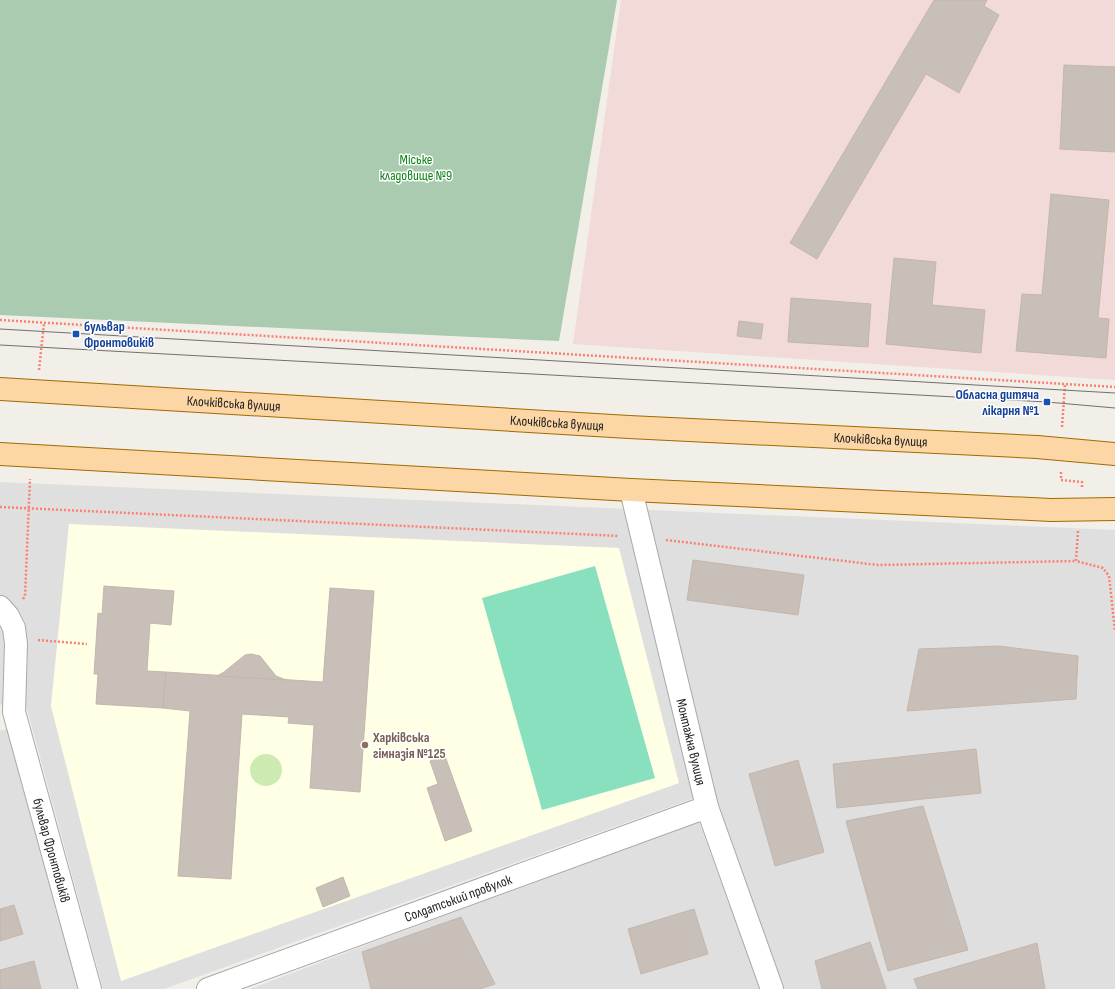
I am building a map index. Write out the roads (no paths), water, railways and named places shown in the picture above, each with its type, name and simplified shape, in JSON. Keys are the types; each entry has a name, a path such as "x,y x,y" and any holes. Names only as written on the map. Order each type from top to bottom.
{"main road":[{"name":"Клочківська вулиця","path":"0,389 629,427 1115,454"},
{"path":"0,454 631,490 1079,510 1115,509"}],"street":[{"name":"Монтажна вулиця","path":"631,490 707,807 772,989"},
{"name":"бульвар Фронтовиків","path":"4,611 15,639 7,714 90,989"},
{"name":"Солдатський провулок","path":"208,989 707,807"}],"tram line":[{"path":"0,329 1115,393"},
{"path":"0,345 1047,402 1115,408"}],"place":[{"name":"бульвар Фронтовиків","path":"76,334"},
{"name":"Обласна дитяча лікарня №1","path":"1047,402"},
{"name":"Харківська гімназія №125","path":"365,745"}],"park label":[{"name":"Міське кладовище №9","path":"416,168"}]}
